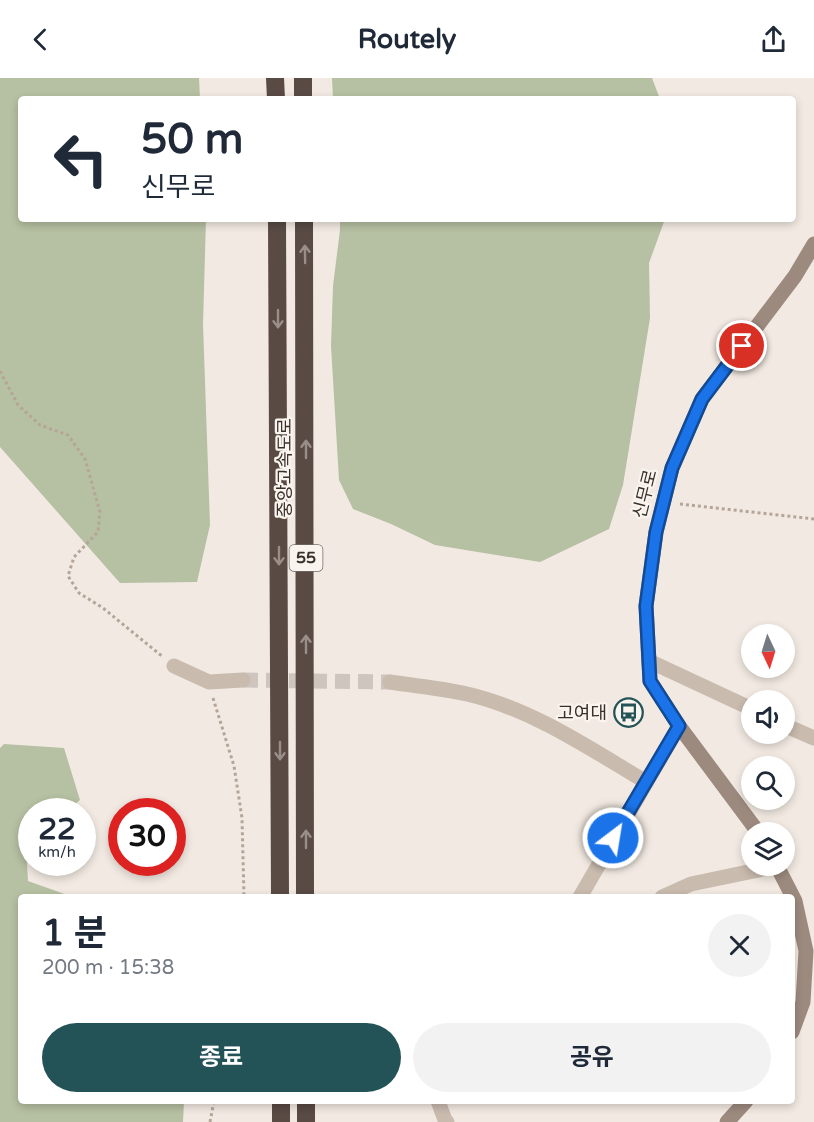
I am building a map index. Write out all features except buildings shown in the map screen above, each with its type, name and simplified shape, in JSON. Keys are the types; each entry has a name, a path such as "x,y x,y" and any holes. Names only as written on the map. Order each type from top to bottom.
{"highway":[{"path":"276,78 276,96"},
{"path":"303,78 303,96"},
{"name":"중앙고속도로","path":"277,222 280,894"},
{"name":"중앙고속도로","path":"304,222 305,894"},
{"path":"281,1104 281,1122"},
{"path":"306,1104 306,1122"}],"street":[{"name":"신무로","path":"751,822 679,726 650,681 646,606 656,532 672,468 702,399 795,276 814,244"},
{"path":"649,661 741,704"},
{"path":"174,666 208,682 243,680"},
{"path":"390,682 467,693 522,712 573,738 646,782"},
{"path":"582,894 679,726"},
{"path":"795,730 814,738"},
{"path":"669,894 691,884 741,874"},
{"path":"782,876 791,894"},
{"path":"795,901 806,951 803,1002 795,1024"},
{"path":"439,1104 447,1122"},
{"path":"728,1122 743,1104"}],"path":[{"path":"0,371 18,405 40,425 68,435 85,459 100,512 98,532 74,557 68,576 79,593 103,608 174,666"},
{"path":"663,502 814,519"},
{"path":"208,682 234,766 243,818 244,894"},
{"path":"210,1122 213,1104"}],"green space":[{"path":"0,78 199,78 200,96 18,96 18,222 206,222 203,324 210,525 197,582 120,583 0,447"},
{"path":"332,78 652,78 659,96 333,96"},
{"path":"340,222 664,222 649,263 650,318 623,485 609,529 540,562 435,545 353,509 339,480 331,346 333,286"},
{"path":"4,744 64,748 79,798 18,798 18,876 28,876 28,881 65,894 18,894 18,1104 184,1104 183,1122 0,1122 0,748"}],"tunnel":[{"path":"243,680 390,682"}],"place":[{"name":"고여대","path":"628,713"}],"route":[{"path":"613,838 679,726 650,681 646,606 656,532 672,468 702,399 742,346"}]}
